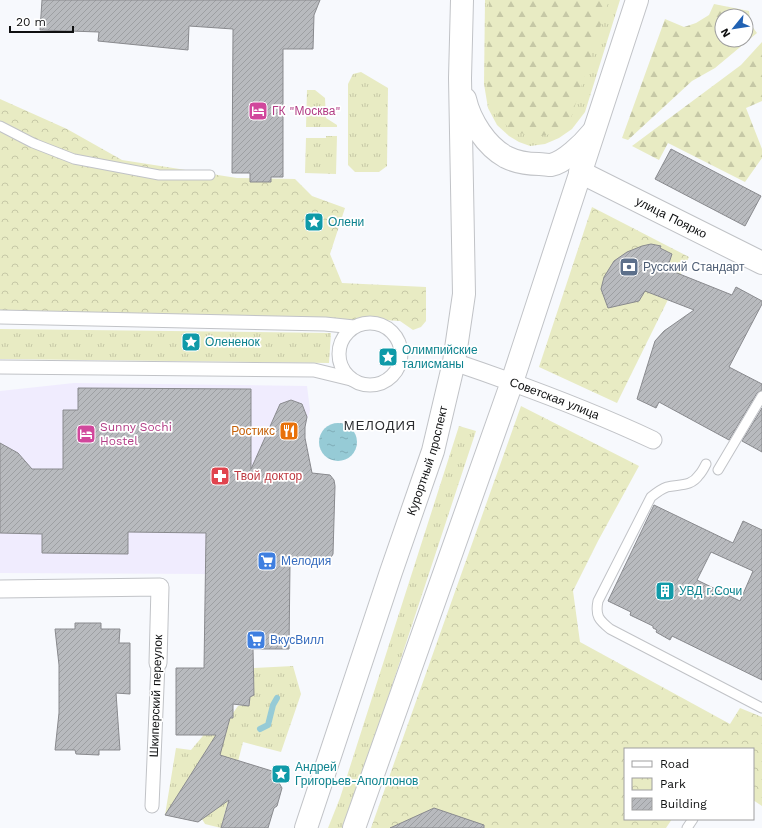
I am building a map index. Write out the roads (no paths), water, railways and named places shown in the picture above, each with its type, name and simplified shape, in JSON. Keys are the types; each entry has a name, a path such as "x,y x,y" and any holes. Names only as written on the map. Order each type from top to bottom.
{"main road":[{"name":"Курортный проспект","path":"306,828 433,451 454,362 464,294 460,78 462,0"},
{"path":"354,828 512,382 637,0"},
{"name":"Курортный проспект","path":"460,78 466,104 472,119 481,134 493,147 506,157 518,161 533,164 552,165"},
{"path":"552,165 569,156 585,142 595,130"},
{"name":"улица Поярко","path":"552,165 580,172 762,263"}],"street":[{"path":"0,318 325,324 354,327"},
{"path":"0,367 314,370 351,379 368,386 380,384 390,378 395,373 400,362 401,350 397,339 384,326 366,323 354,327 345,335 339,346 338,352 343,370 351,379"},
{"name":"Советская улица","path":"454,362 512,382 614,422 653,440"},
{"name":"Шкиперский переулок","path":"0,589 160,586 152,806"}],"lane":[{"path":"0,126 33,143 74,159 159,175 210,175"},
{"path":"718,470 762,396"},
{"path":"706,464 699,476 691,482 681,486 668,487 658,491 651,497 598,601 596,610 598,618 610,629 762,708"}],"water":[{"path":"334,423 342,423 349,426 354,431 357,442 354,453 349,458 342,461 334,461 327,458 322,453 319,446 319,438 322,431 327,426"}],"waterway":[{"path":"260,729 268,725 273,705 277,698"}],"place":[{"name":"ГК \"Москва\"","path":"258,111"},
{"name":"Олени","path":"314,222"},
{"name":"Русский Стандарт","path":"629,267"},
{"name":"Олененок","path":"191,342"},
{"name":"Олимпийские талисманы","path":"388,357"},
{"name":"Ростикс","path":"289,431"},
{"name":"Sunny Sochi Hostel","path":"86,434"},
{"name":"Твой доктор","path":"220,476"},
{"name":"Мелодия","path":"267,561"},
{"name":"УВД г.Сочи","path":"665,591"},
{"name":"ВкусВилл","path":"256,640"},
{"name":"Андрей Григорьев-Аполлонов","path":"281,774"}],"district":[{"name":"МЕЛОДИЯ","path":"380,425"}]}
